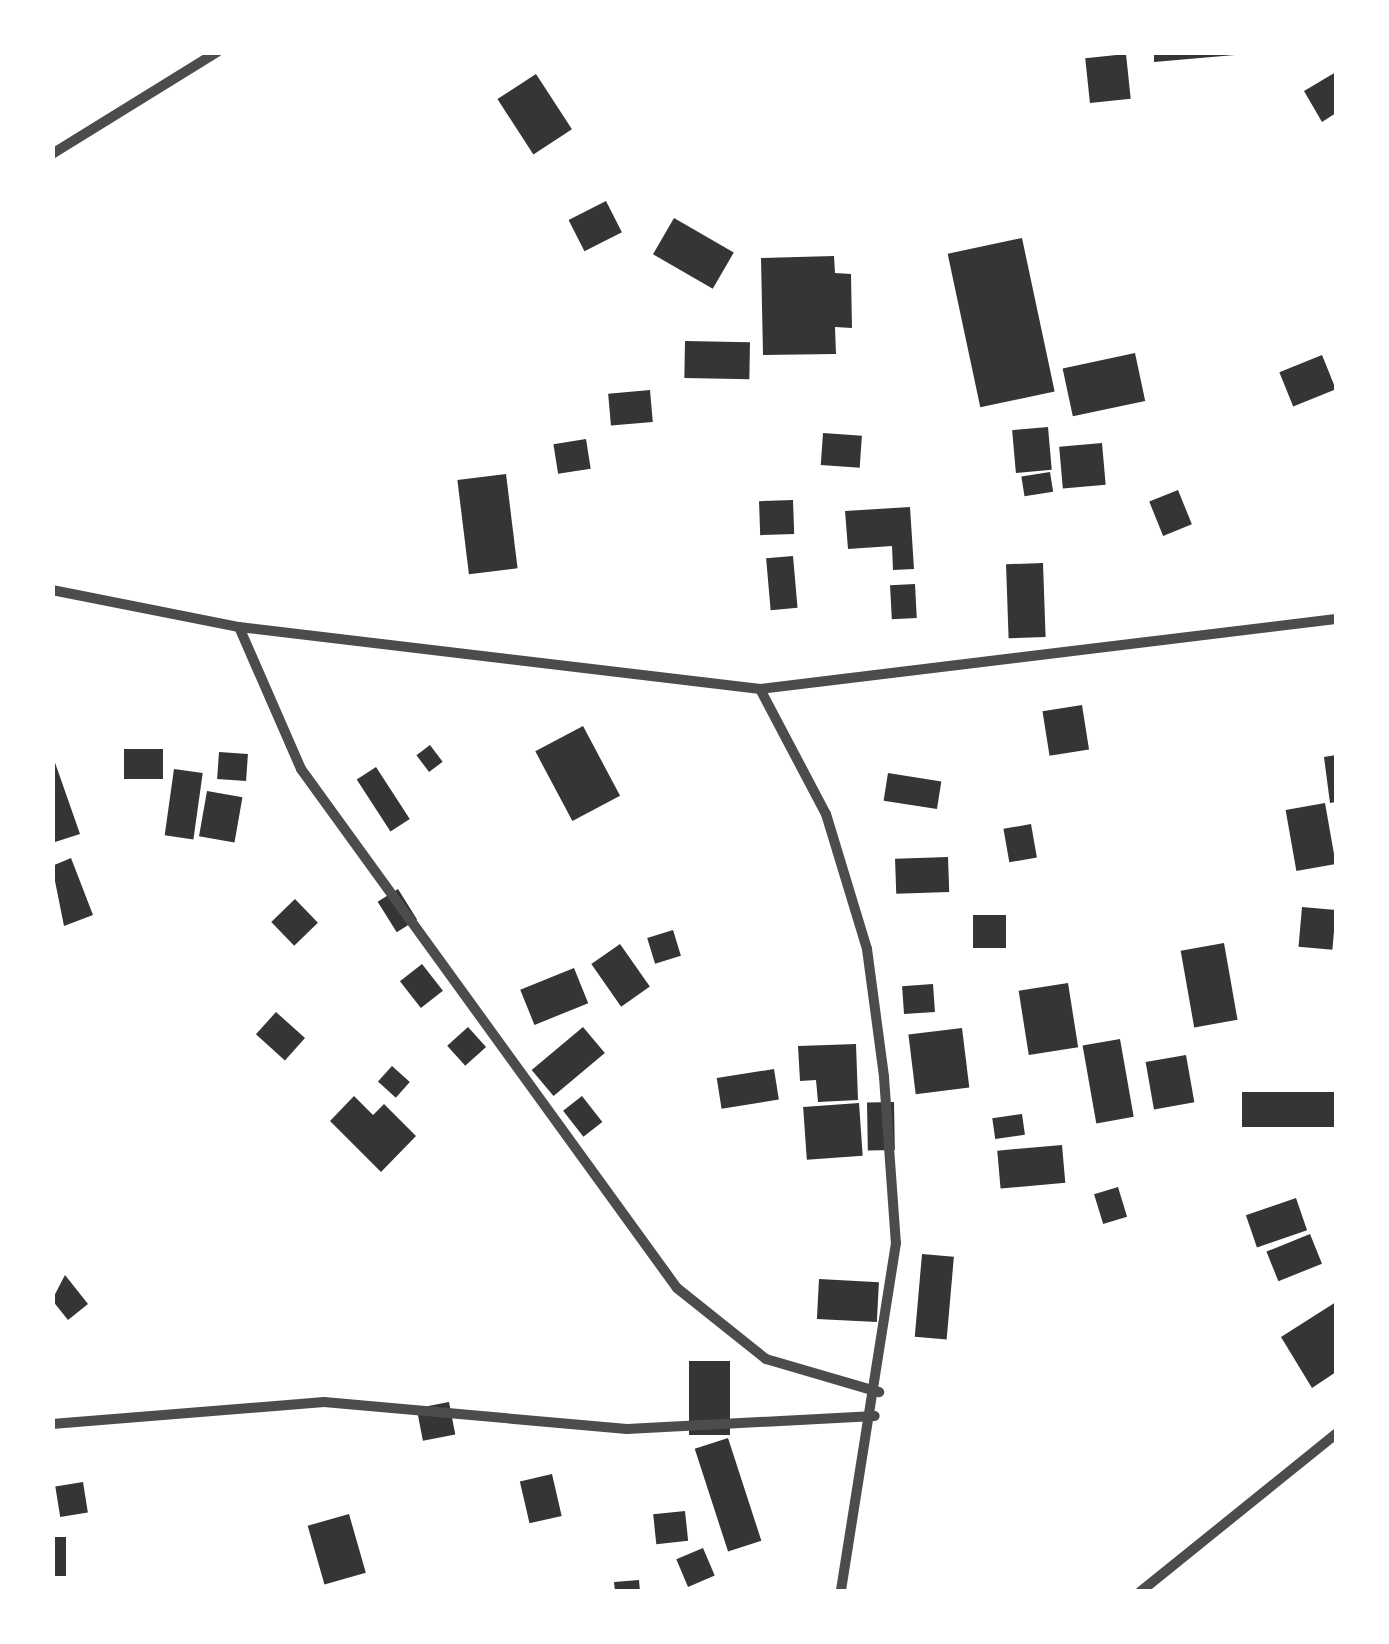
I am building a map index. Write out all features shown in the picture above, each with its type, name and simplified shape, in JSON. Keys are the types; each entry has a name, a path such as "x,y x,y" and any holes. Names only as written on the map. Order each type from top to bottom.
{"street":[{"path":"52,154 217,52"},
{"path":"52,590 239,627 760,689 1336,620"},
{"path":"239,627 301,769 677,1288 766,1359 879,1392"},
{"path":"760,689 826,814 867,949 896,1243 876,1416 841,1592"},
{"path":"52,1424 324,1402 627,1429 876,1416"},
{"path":"1140,1592 1336,1434"}],"building":[{"path":"1154,52 1235,52 1235,55 1154,62"},
{"path":"1126,54 1131,99 1090,103 1085,58"},
{"path":"1336,72 1336,113 1322,122 1304,91"},
{"path":"536,74 572,129 533,154 497,99"},
{"path":"606,201 622,232 584,251 569,220"},
{"path":"674,218 734,252 713,289 653,254"},
{"path":"1022,238 1055,392 980,407 948,254"},
{"path":"834,256 835,273 851,274 852,328 835,327 836,354 763,355 761,258"},
{"path":"685,341 750,342 749,379 684,378"},
{"path":"1135,353 1145,401 1073,416 1063,368"},
{"path":"1322,355 1336,389 1293,407 1279,372"},
{"path":"650,390 653,422 611,426 608,394"},
{"path":"1048,427 1052,470 1016,473 1012,430"},
{"path":"823,433 862,436 860,468 821,465"},
{"path":"586,439 591,469 558,474 553,444"},
{"path":"1102,443 1106,485 1063,489 1059,447"},
{"path":"1050,472 1053,492 1024,496 1021,477"},
{"path":"506,474 518,568 469,574 457,480"},
{"path":"1178,490 1192,524 1163,536 1149,502"},
{"path":"793,500 794,534 760,535 759,501"},
{"path":"910,507 914,569 893,570 892,546 848,549 845,511"},
{"path":"793,556 798,608 771,610 766,558"},
{"path":"1043,563 1046,637 1009,638 1006,564"},
{"path":"915,584 917,618 892,619 890,585"},
{"path":"1082,705 1089,749 1050,756 1042,711"},
{"path":"583,726 620,796 572,821 535,751"},
{"path":"430,745 443,762 429,772 416,755"},
{"path":"124,749 163,749 163,779 124,779"},
{"path":"219,752 248,754 246,781 217,779"},
{"path":"52,754 80,834 52,843"},
{"path":"1336,755 1336,802 1330,803 1324,757"},
{"path":"376,767 410,819 390,832 357,780"},
{"path":"174,769 203,773 193,839 165,835"},
{"path":"888,773 941,781 937,809 884,801"},
{"path":"207,791 242,797 234,843 199,836"},
{"path":"1325,803 1336,864 1296,871 1286,810"},
{"path":"1031,824 1037,857 1009,862 1003,829"},
{"path":"948,857 949,892 896,894 895,859"},
{"path":"71,858 93,915 64,926 52,866"},
{"path":"398,889 417,920 397,932 378,902"},
{"path":"295,899 318,923 294,946 271,922"},
{"path":"1302,907 1336,910 1332,950 1299,947"},
{"path":"973,915 1006,915 1006,948 973,948"},
{"path":"673,930 681,956 655,964 647,938"},
{"path":"1224,943 1238,1020 1194,1027 1181,951"},
{"path":"620,944 650,987 621,1007 591,964"},
{"path":"422,964 443,991 421,1008 400,981"},
{"path":"574,968 588,1003 534,1025 520,990"},
{"path":"1068,983 1078,1047 1029,1055 1019,991"},
{"path":"933,984 935,1012 904,1014 902,986"},
{"path":"276,1012 305,1038 285,1060 256,1034"},
{"path":"468,1027 486,1047 465,1066 447,1046"},
{"path":"583,1027 605,1053 554,1096 532,1070"},
{"path":"962,1028 969,1088 916,1094 908,1035"},
{"path":"1120,1039 1134,1117 1096,1123 1083,1046"},
{"path":"856,1044 858,1100 818,1102 816,1080 800,1081 798,1046"},
{"path":"1186,1055 1194,1102 1154,1109 1146,1062"},
{"path":"392,1066 410,1082 396,1098 378,1082"},
{"path":"774,1069 779,1100 722,1109 717,1078"},
{"path":"1242,1092 1336,1092 1336,1127 1242,1127"},
{"path":"354,1096 373,1115 384,1104 416,1136 381,1172 330,1121"},
{"path":"582,1096 602,1122 583,1137 563,1111"},
{"path":"867,1102 894,1102 895,1150 868,1150"},
{"path":"859,1103 863,1156 807,1160 803,1107"},
{"path":"1022,1114 1025,1135 995,1139 992,1118"},
{"path":"1062,1145 1065,1183 1001,1189 997,1151"},
{"path":"1118,1187 1127,1217 1103,1224 1094,1194"},
{"path":"1296,1198 1307,1230 1257,1247 1246,1215"},
{"path":"1310,1234 1322,1264 1278,1281 1266,1252"},
{"path":"922,1254 954,1257 947,1339 915,1337"},
{"path":"65,1275 88,1304 68,1320 52,1300"},
{"path":"819,1279 879,1282 877,1322 817,1319"},
{"path":"1336,1302 1336,1372 1312,1388 1281,1337"},
{"path":"689,1361 730,1361 730,1435 689,1435"},
{"path":"449,1402 455,1434 423,1441 417,1408"},
{"path":"728,1438 761,1541 728,1552 695,1449"},
{"path":"552,1474 562,1516 530,1523 520,1481"},
{"path":"83,1482 88,1513 60,1517 55,1486"},
{"path":"685,1511 688,1541 656,1544 653,1514"},
{"path":"349,1514 366,1573 324,1584 308,1526"},
{"path":"52,1537 66,1537 66,1576 52,1576"},
{"path":"703,1548 715,1576 688,1587 676,1559"},
{"path":"639,1580 640,1592 615,1592 614,1582"}]}
